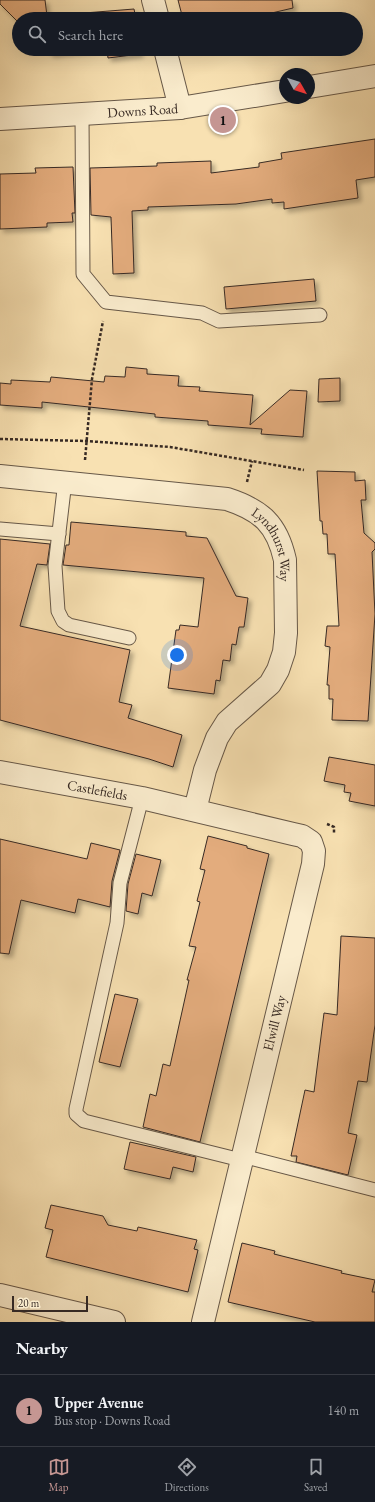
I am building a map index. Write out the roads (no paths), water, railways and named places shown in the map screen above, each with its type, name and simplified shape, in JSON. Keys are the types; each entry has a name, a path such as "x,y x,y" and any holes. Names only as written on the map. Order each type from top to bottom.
{"street":[{"path":"153,0 156,12"},
{"path":"167,56 180,108"},
{"path":"315,86 375,76"},
{"name":"Downs Road","path":"0,119 180,108 279,92"},
{"name":"Lyndhurst Way","path":"0,476 65,481 227,499 242,504 266,520 276,533 282,546 285,560 286,633 284,652 278,670 270,684 227,722 217,738 205,770 195,810"},
{"name":"Castlefields","path":"0,772 142,798 195,810"},
{"name":"Elwill Way","path":"195,810 302,836 311,842 314,851 311,872 241,1158 203,1322"},
{"path":"0,1295 114,1322"}],"lane":[{"path":"82,114 83,274 106,302 202,313 219,321 320,315"},
{"path":"65,481 55,566 58,611 63,620 69,625 129,638"},
{"path":"0,529 59,534"},
{"path":"142,798 120,883 117,923 76,1108 76,1114 84,1121 375,1190"}],"place":[{"name":"Upper Avenue","path":"223,120"}]}
